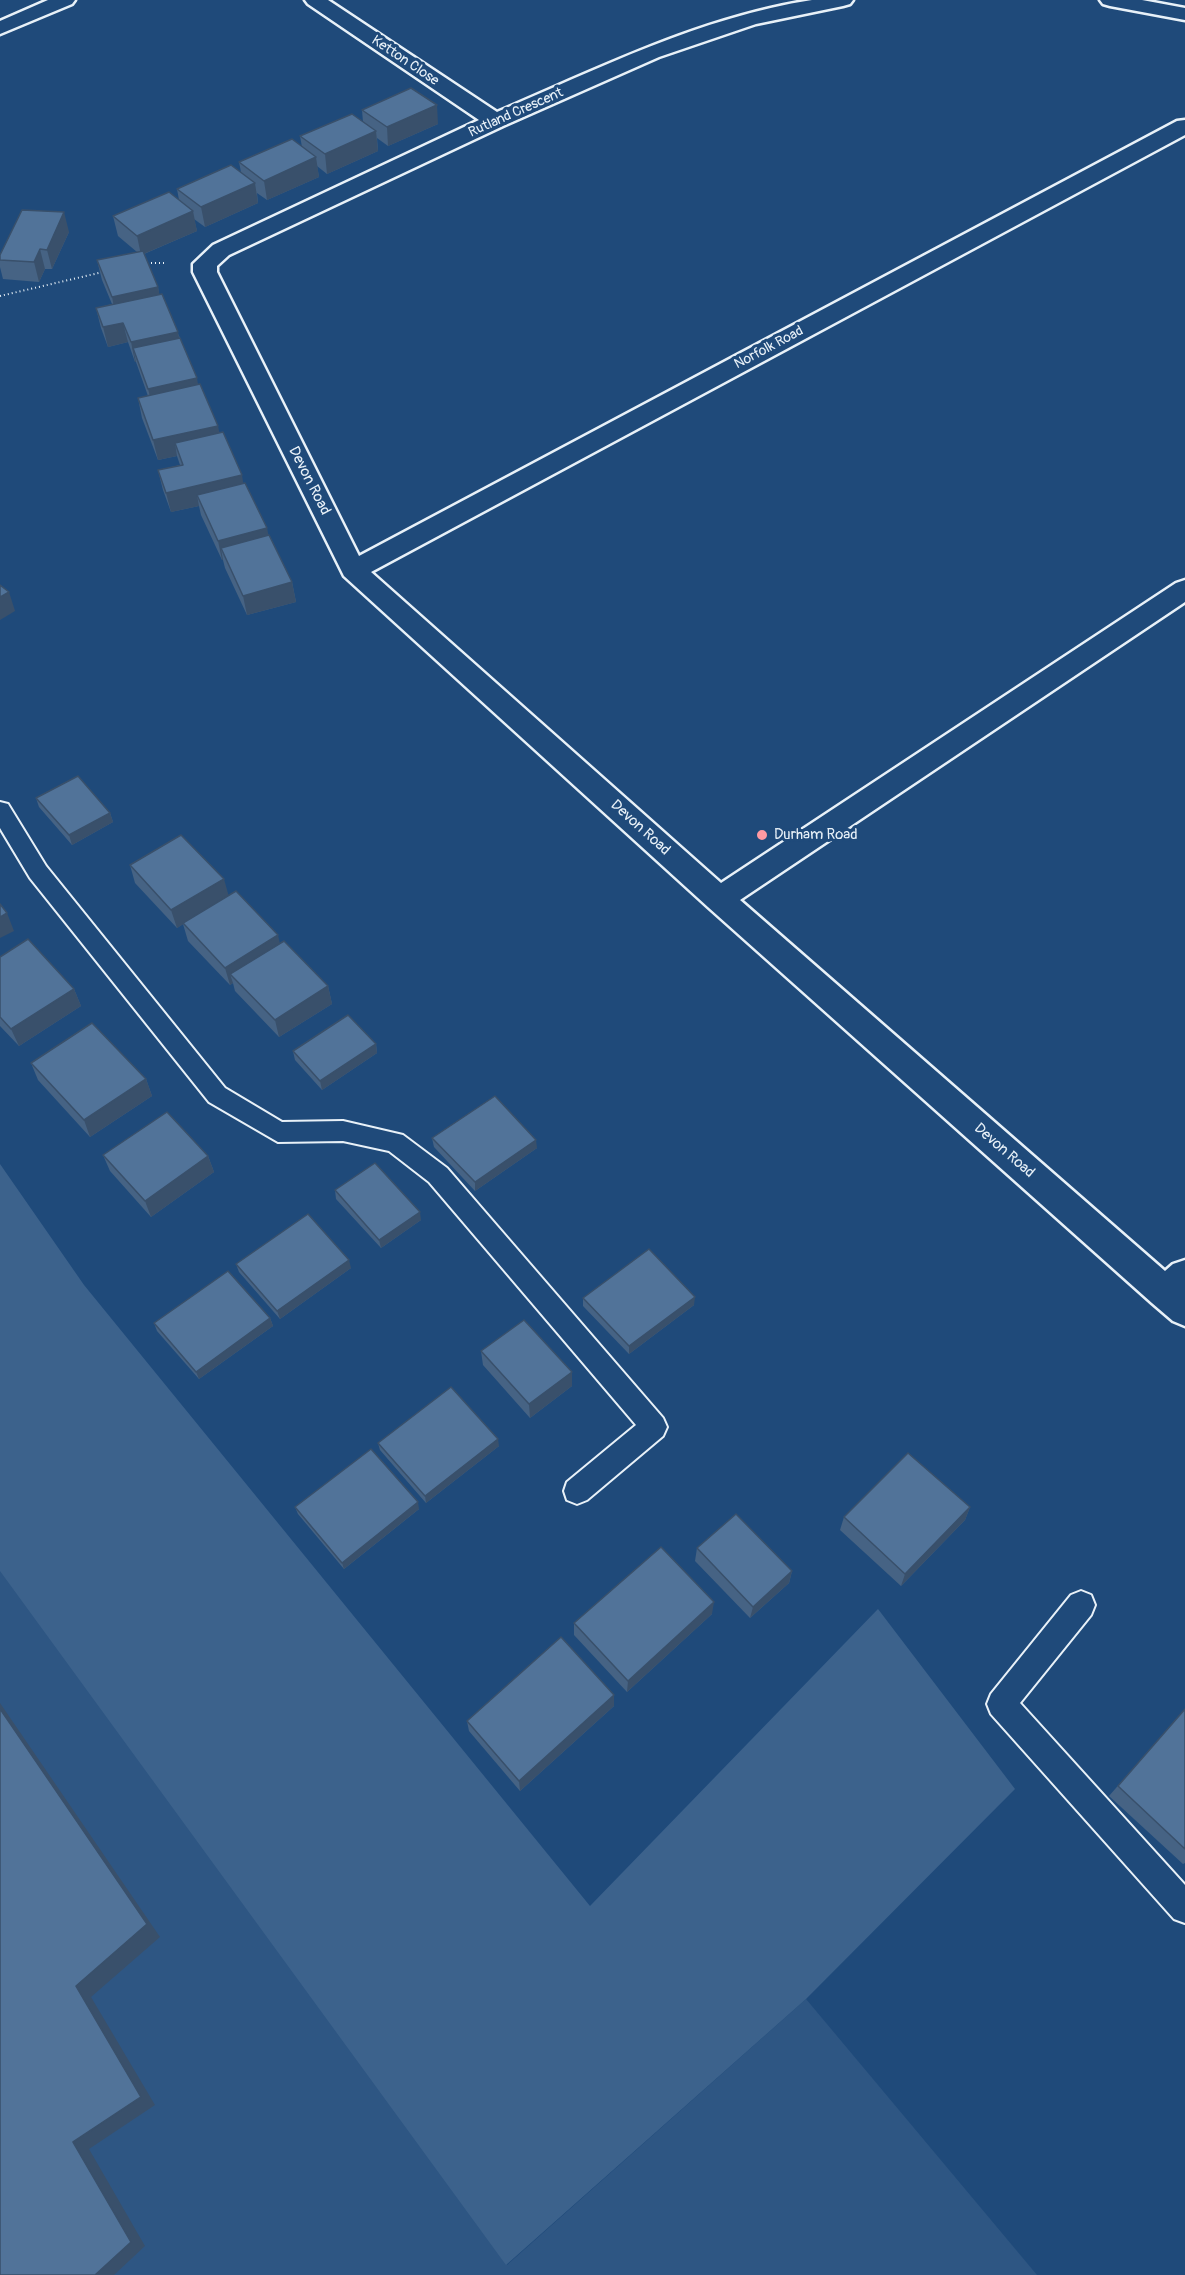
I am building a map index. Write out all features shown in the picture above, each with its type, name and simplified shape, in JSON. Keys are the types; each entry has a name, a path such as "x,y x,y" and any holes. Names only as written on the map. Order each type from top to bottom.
{"street":[{"path":"0,28 65,0"},
{"name":"Ketton Close","path":"315,0 495,121"},
{"name":"Rutland Crescent","path":"205,264 221,250 495,121 652,53 751,19 843,0"},
{"path":"1110,0 1185,14"},
{"name":"Norfolk Road","path":"353,570 1185,126"},
{"name":"Devon Road","path":"205,264 205,272 353,570 719,899 1178,1292"},
{"path":"719,899 1185,589"}],"lane":[{"path":"0,810 38,872 217,1095 278,1132 343,1131 395,1142 438,1175 654,1427 577,1491"},
{"path":"1080,1605 1001,1704 1185,1908"}],"path":[{"path":"142,263 205,264"},
{"path":"0,296 109,270"}],"shaded area":[{"path":"0,1164 84,1285 590,1906 878,1609 1015,1789 806,1999 506,2265 0,1571"},
{"path":"0,1540 507,2265 806,1999 1037,2275 0,2275"}],"building":[{"path":"411,88 437,105 387,127 362,110"},
{"path":"352,114 376,131 325,154 300,136"},
{"path":"292,139 316,157 264,181 239,162"},
{"path":"231,165 255,183 201,207 177,189"},
{"path":"169,192 193,211 137,236 113,216"},
{"path":"22,210 64,212 47,250 40,249 34,262 0,260 0,255"},
{"path":"143,251 158,287 112,297 97,260"},
{"path":"162,294 178,332 131,342 123,323 103,327 96,308"},
{"path":"180,338 197,378 148,389 133,348"},
{"path":"200,384 218,426 153,440 138,398"},
{"path":"223,432 242,475 166,493 158,470 183,465 175,443"},
{"path":"245,483 267,528 218,541 197,495"},
{"path":"269,535 292,582 243,596 221,548"},
{"path":"0,585 9,592 0,597"},
{"path":"78,776 110,813 69,835 36,798"},
{"path":"181,835 224,879 171,910 130,865"},
{"path":"236,891 278,935 225,968 183,923"},
{"path":"0,904 7,913 0,917"},
{"path":"28,939 74,989 11,1029 0,1017 0,957"},
{"path":"284,941 328,986 275,1020 230,974"},
{"path":"348,1015 376,1044 320,1081 293,1051"},
{"path":"92,1023 146,1079 84,1120 31,1063"},
{"path":"495,1096 536,1140 475,1182 432,1138"},
{"path":"167,1112 208,1156 145,1201 103,1155"},
{"path":"375,1163 420,1212 379,1240 335,1190"},
{"path":"308,1214 349,1260 277,1311 236,1264"},
{"path":"649,1249 695,1297 629,1346 583,1298"},
{"path":"228,1271 270,1318 196,1372 154,1323"},
{"path":"524,1320 572,1372 529,1404 481,1351"},
{"path":"451,1387 498,1439 425,1496 378,1443"},
{"path":"371,1449 418,1502 342,1563 295,1507"},
{"path":"908,1453 970,1507 905,1574 844,1517"},
{"path":"736,1514 792,1571 753,1607 697,1548"},
{"path":"661,1547 714,1602 628,1681 574,1623"},
{"path":"561,1637 614,1695 519,1781 467,1721"},
{"path":"0,1709 147,1924 76,1986 141,2097 73,2142 131,2242 95,2275 0,2275"},
{"path":"1185,1709 1185,1849 1118,1786"}],"place":[{"name":"Durham Road","path":"762,835"}]}
